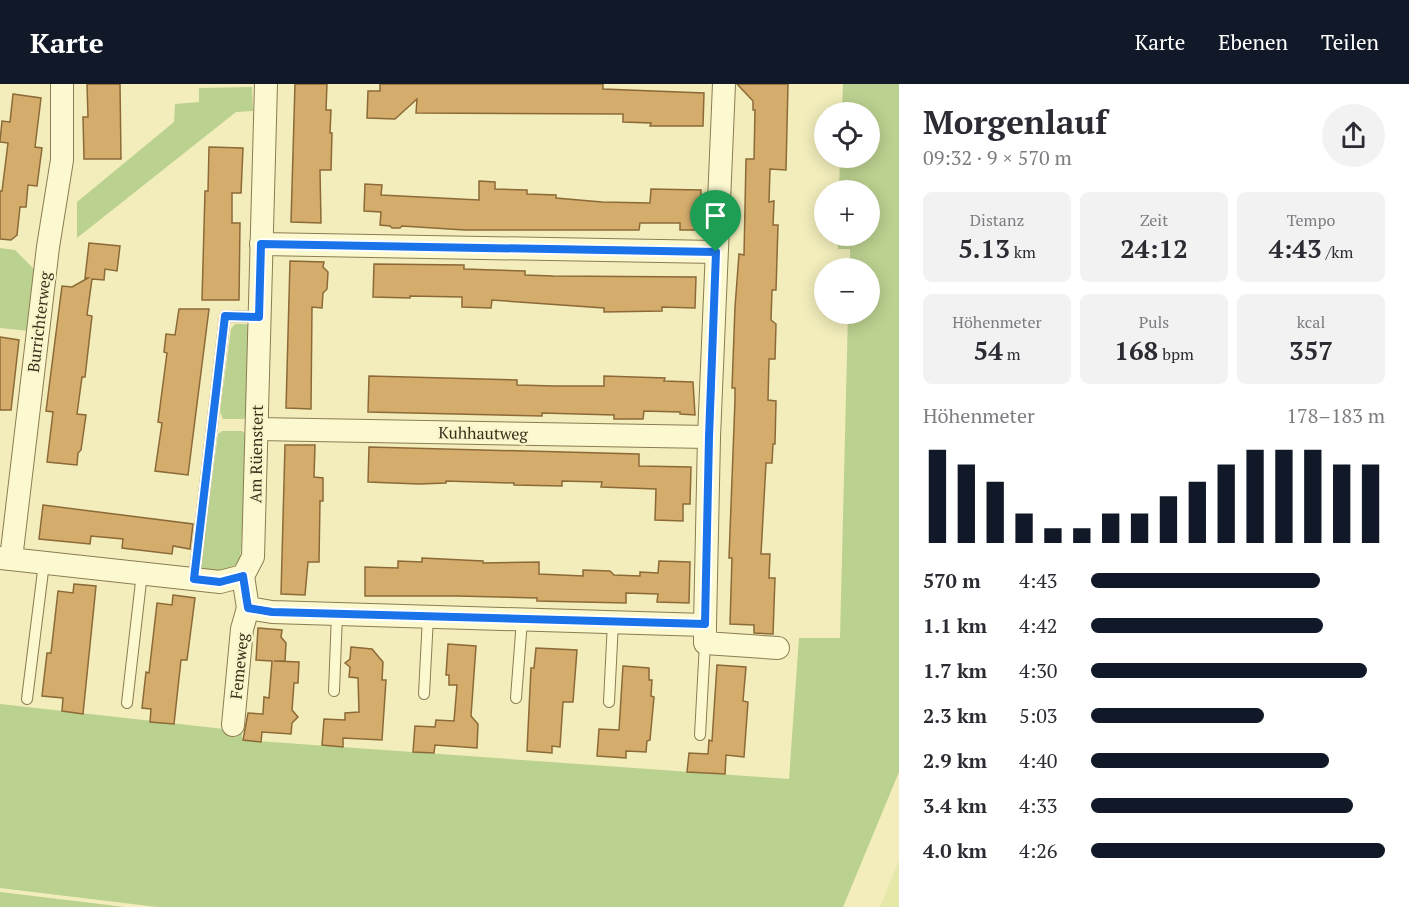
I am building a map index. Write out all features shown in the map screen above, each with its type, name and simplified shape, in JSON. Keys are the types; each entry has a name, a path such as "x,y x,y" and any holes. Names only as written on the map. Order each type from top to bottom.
{"street":[{"name":"Burrichterweg","path":"5,558 62,160 62,84"},
{"name":"Am Rüenstert","path":"243,576 253,557 266,84"},
{"path":"705,634 709,437 724,84"},
{"path":"261,244 716,252"},
{"name":"Kuhhautweg","path":"256,429 709,437"},
{"path":"5,558 220,582 243,576"},
{"name":"Femeweg","path":"233,725 242,629 248,608 243,576"},
{"path":"248,608 272,612 613,622 705,634 778,648"}],"lane":[{"path":"194,579 225,316 259,317"},
{"path":"27,699 44,563"},
{"path":"127,704 142,573"},
{"path":"334,691 337,614"},
{"path":"424,694 428,617"},
{"path":"516,698 522,620"},
{"path":"609,702 613,622"},
{"path":"700,735 705,634"}],"green space":[{"path":"843,84 899,84 899,772 843,907 157,907 0,888 0,704 242,731 242,740 789,779 799,638 840,638 848,324 880,324 880,258 850,258 850,249 838,249 838,246 880,246 880,180 839,180 840,168 880,168 880,102 842,102"},
{"path":"252,87 253,111 236,112 77,238 77,202 174,122 175,104 199,102 199,88"},
{"path":"0,248 15,250 36,271 29,331 0,328"},
{"path":"235,324 246,324 249,328 247,414 244,419 223,419 220,411 231,329"},
{"path":"222,431 242,431 249,437 240,561 226,570 216,572 200,569 218,434"},
{"path":"899,860 899,907 880,907"},
{"path":"0,892 125,907 0,907"}],"building":[{"path":"87,84 120,84 121,159 84,159 83,117 88,117"},
{"path":"295,84 327,84 326,110 331,110 331,170 320,170 321,223 291,222"},
{"path":"380,84 603,84 603,89 704,93 703,126 650,126 651,123 623,122 623,114 416,113 417,99 395,119 367,118 368,91 380,91"},
{"path":"737,84 788,84 786,170 770,169 769,202 774,201 773,225 778,225 776,290 772,290 771,320 776,324 775,359 769,359 768,400 776,401 772,463 766,463 761,554 770,554 769,578 775,578 773,634 754,633 754,625 730,624 732,558 729,558 735,400 735,388 732,388 735,307 739,254 744,255 746,159 754,159 755,110 753,110 753,101"},
{"path":"13,94 41,98 35,147 42,148 37,186 28,185 26,207 20,207 17,235 11,240 0,239 0,191 2,191 8,143 0,141 2,121 10,122"},
{"path":"209,147 243,148 241,193 232,193 232,223 240,223 239,300 202,300 205,191 208,191"},
{"path":"479,181 495,182 495,189 527,190 527,194 556,195 556,198 602,202 650,203 651,189 701,190 700,230 680,230 680,223 640,223 639,230 465,230 402,226 392,228 380,225 381,212 364,211 365,184 382,185 381,195 479,200"},
{"path":"89,243 120,246 117,271 105,269 104,280 92,279 87,315 92,316 85,377 82,377 77,414 86,415 77,465 47,462 53,412 46,411 62,286 72,287 88,278 85,278"},
{"path":"290,261 324,262 323,267 328,272 327,289 323,293 322,308 312,307 311,409 286,408"},
{"path":"374,264 464,265 464,269 525,271 525,275 696,277 695,308 662,307 662,311 604,312 604,308 492,300 491,308 462,307 462,297 373,297"},
{"path":"179,309 209,309 188,475 155,471 162,423 158,422 167,353 164,352 166,334 175,335"},
{"path":"0,337 19,340 11,410 0,410"},
{"path":"369,376 517,380 517,385 555,386 604,386 604,376 665,378 664,381 693,382 695,415 680,414 680,412 644,411 643,419 614,419 614,415 542,413 542,416 368,412"},
{"path":"285,445 315,445 314,477 323,478 323,501 320,501 319,562 308,562 305,595 281,594"},
{"path":"369,447 639,454 639,466 691,467 690,504 683,504 683,521 655,520 656,489 601,487 602,482 562,481 562,486 446,481 446,483 419,484 368,482"},
{"path":"43,505 193,524 190,549 173,546 172,554 122,548 123,539 91,536 90,544 39,539"},
{"path":"422,558 483,561 483,563 539,562 539,574 583,576 583,570 610,571 614,575 640,576 640,572 658,573 659,561 690,562 689,603 657,602 658,594 626,593 626,603 537,601 537,598 365,596 365,567 398,568 398,561 422,562"},
{"path":"74,584 96,586 83,714 62,711 63,698 42,696 47,653 51,653 58,591 73,593"},
{"path":"173,595 195,598 187,660 181,660 174,724 150,722 151,709 142,708 146,672 149,673 157,603 172,605"},
{"path":"258,628 282,630 281,637 286,643 285,661 274,661 299,662 298,683 294,683 292,710 298,717 292,723 291,734 262,732 261,742 243,740 248,713 263,714 264,697 269,698 272,661 256,660"},
{"path":"448,644 476,646 471,716 478,724 477,748 435,745 434,753 413,752 415,726 435,727 436,720 454,721 457,685 449,685 449,675 446,675"},
{"path":"351,647 372,649 383,662 382,680 386,680 382,740 343,738 343,747 322,745 324,719 345,720 345,713 359,712 358,678 349,677 350,667 345,663 350,659"},
{"path":"536,648 577,650 573,702 563,702 560,747 552,746 552,753 527,751 531,668 534,668"},
{"path":"717,665 746,667 743,701 748,702 744,757 726,755 725,774 687,772 689,753 708,754 709,740 712,741"},
{"path":"623,666 649,668 649,680 652,680 651,696 654,697 650,740 647,741 646,752 626,751 626,758 597,756 599,729 619,730"}],"route":[{"path":"261,244 716,252 705,624 272,612 248,608 243,576 220,582 194,579 225,316 259,317 261,244"}]}
